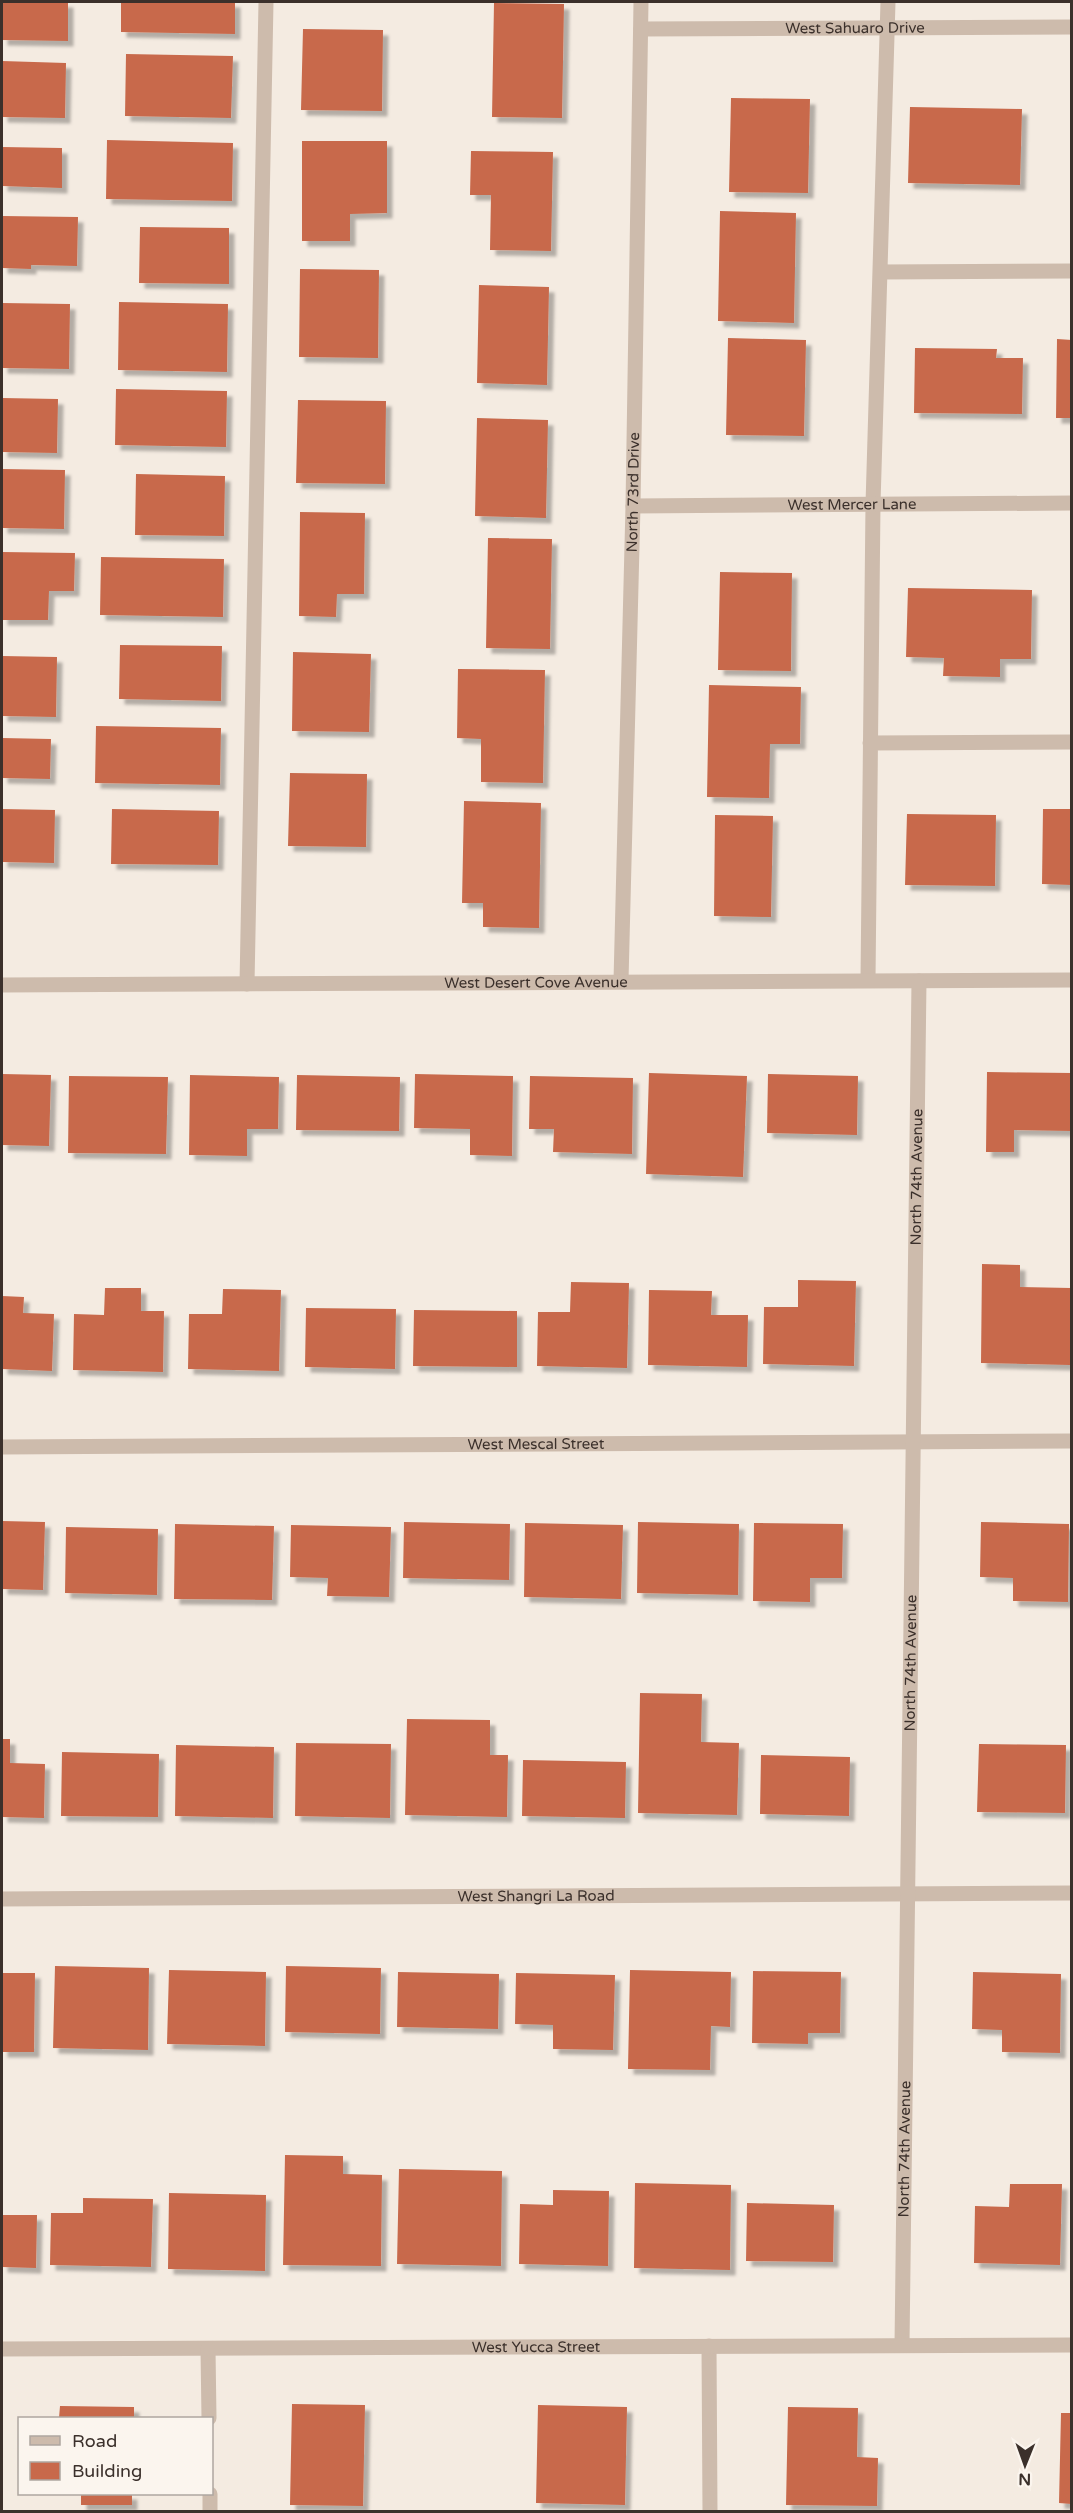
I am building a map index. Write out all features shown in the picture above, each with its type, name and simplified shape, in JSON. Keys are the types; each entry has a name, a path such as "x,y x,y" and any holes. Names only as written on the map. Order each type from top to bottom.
{"street":[{"path":"247,984 266,2"},
{"name":"North 73rd Drive","path":"621,981 633,506 641,2"},
{"path":"868,980 873,504 888,2"},
{"name":"West Sahuaro Drive","path":"641,29 1071,27"},
{"path":"880,272 1071,270"},
{"name":"West Mercer Lane","path":"633,506 1071,503"},
{"path":"870,743 1071,742"},
{"name":"West Desert Cove Avenue","path":"2,985 1071,980"},
{"name":"North 74th Avenue","path":"902,2345 906,1894 915,1442 920,981"},
{"name":"West Mescal Street","path":"2,1447 1071,1441"},
{"name":"West Shangri La Road","path":"2,1899 1071,1893"},
{"name":"West Yucca Street","path":"2,2349 1071,2345"},
{"path":"709,2346 710,2511"},
{"path":"208,2349 209,2417"},
{"path":"210,2495 210,2511"}],"building":[{"path":"2,2 68,2 68,41 2,40"},
{"path":"121,2 235,2 235,34 121,32"},
{"path":"494,3 564,4 562,118 492,117"},
{"path":"303,29 383,30 382,111 301,110"},
{"path":"126,54 233,56 231,118 125,116"},
{"path":"2,61 66,63 65,118 2,117"},
{"path":"731,98 810,99 808,193 729,192"},
{"path":"910,107 1022,109 1020,185 908,183"},
{"path":"107,140 233,143 232,201 106,199"},
{"path":"302,141 387,141 387,213 350,214 350,241 302,241"},
{"path":"2,147 62,148 62,188 2,186"},
{"path":"471,151 553,152 551,251 490,250 491,195 470,195"},
{"path":"720,211 796,213 794,323 718,321"},
{"path":"2,216 78,217 77,266 31,265 31,269 2,268"},
{"path":"140,227 229,228 229,284 139,283"},
{"path":"300,269 379,270 378,358 299,357"},
{"path":"479,285 549,287 547,385 477,383"},
{"path":"119,302 228,304 227,372 118,370"},
{"path":"2,303 70,304 69,369 2,368"},
{"path":"728,338 806,340 804,436 726,435"},
{"path":"1057,339 1072,340 1072,418 1056,418"},
{"path":"915,348 997,349 996,358 1023,358 1022,414 914,413"},
{"path":"116,389 227,391 226,447 115,445"},
{"path":"2,398 58,399 57,453 2,452"},
{"path":"298,400 386,401 385,484 296,483"},
{"path":"477,418 548,420 546,518 475,516"},
{"path":"2,469 65,470 64,529 2,528"},
{"path":"136,474 225,476 224,536 135,535"},
{"path":"300,512 365,513 364,594 337,594 336,617 299,616"},
{"path":"488,538 552,539 550,649 486,648"},
{"path":"2,552 75,553 74,591 49,591 48,620 2,620"},
{"path":"101,557 224,559 223,617 100,615"},
{"path":"720,572 792,573 791,671 718,670"},
{"path":"908,588 1032,590 1031,659 1000,659 1000,677 943,676 944,658 906,657"},
{"path":"120,645 222,646 221,701 119,699"},
{"path":"293,652 371,654 369,732 292,731"},
{"path":"2,656 57,657 56,717 2,716"},
{"path":"458,669 545,670 543,783 481,782 481,739 457,738"},
{"path":"709,685 801,687 800,744 770,744 769,798 707,797"},
{"path":"96,726 221,728 220,785 95,783"},
{"path":"2,738 51,739 50,779 2,778"},
{"path":"290,773 367,774 366,847 288,846"},
{"path":"464,801 541,803 539,928 483,927 483,903 462,903"},
{"path":"2,809 55,810 54,863 2,862"},
{"path":"112,809 219,811 218,865 111,864"},
{"path":"1043,809 1072,809 1072,885 1042,884"},
{"path":"907,814 996,815 995,886 905,885"},
{"path":"715,815 773,816 771,917 714,916"},
{"path":"987,1072 1072,1073 1072,1131 1014,1130 1014,1152 986,1152"},
{"path":"649,1073 747,1076 743,1177 646,1174"},
{"path":"2,1074 51,1075 49,1146 2,1145"},
{"path":"415,1074 513,1076 512,1156 470,1155 470,1129 414,1128"},
{"path":"768,1074 858,1076 857,1135 767,1133"},
{"path":"190,1075 279,1077 278,1129 247,1129 247,1156 189,1155"},
{"path":"297,1075 400,1077 399,1131 296,1130"},
{"path":"69,1076 168,1077 166,1154 68,1153"},
{"path":"530,1076 633,1078 632,1154 553,1152 554,1129 529,1129"},
{"path":"982,1264 1020,1265 1020,1287 1071,1288 1070,1365 981,1363"},
{"path":"798,1280 856,1281 854,1366 763,1364 764,1307 798,1307"},
{"path":"571,1282 629,1283 627,1368 537,1366 538,1312 570,1312"},
{"path":"105,1288 141,1288 141,1311 164,1311 163,1372 73,1370 74,1314 104,1315"},
{"path":"223,1289 281,1290 279,1371 188,1369 189,1314 222,1314"},
{"path":"649,1290 712,1291 711,1315 748,1315 747,1367 648,1365"},
{"path":"2,1296 24,1297 23,1313 54,1314 52,1371 2,1369"},
{"path":"306,1308 396,1309 395,1369 305,1367"},
{"path":"414,1310 517,1311 517,1367 413,1366"},
{"path":"2,1521 45,1522 43,1590 2,1589"},
{"path":"404,1522 510,1524 509,1580 403,1578"},
{"path":"638,1522 739,1524 738,1595 637,1593"},
{"path":"981,1522 1069,1524 1068,1602 1013,1601 1013,1578 980,1577"},
{"path":"525,1523 623,1525 621,1599 524,1597"},
{"path":"754,1523 843,1524 842,1578 810,1578 810,1602 753,1601"},
{"path":"175,1524 274,1526 272,1600 174,1599"},
{"path":"291,1525 391,1527 389,1597 327,1596 328,1578 290,1577"},
{"path":"66,1527 158,1529 157,1595 65,1593"},
{"path":"640,1693 702,1694 701,1742 739,1743 737,1815 638,1813"},
{"path":"407,1719 490,1720 490,1755 508,1755 507,1817 405,1815"},
{"path":"2,1739 10,1739 10,1763 45,1764 44,1818 2,1817"},
{"path":"296,1743 391,1744 390,1818 295,1816"},
{"path":"979,1744 1066,1745 1065,1813 977,1812"},
{"path":"176,1745 274,1747 273,1818 175,1816"},
{"path":"62,1752 159,1754 158,1817 61,1816"},
{"path":"761,1755 850,1757 849,1816 760,1814"},
{"path":"523,1760 626,1762 625,1818 522,1816"},
{"path":"55,1966 149,1968 148,2050 53,2048"},
{"path":"286,1966 381,1968 380,2034 285,2032"},
{"path":"169,1970 266,1972 265,2046 167,2044"},
{"path":"630,1970 731,1972 730,2027 711,2026 710,2070 628,2069"},
{"path":"753,1971 841,1972 840,2033 808,2033 808,2044 752,2043"},
{"path":"398,1972 499,1974 498,2029 397,2027"},
{"path":"973,1972 1061,1974 1060,2053 1002,2052 1002,2030 972,2029"},
{"path":"2,1973 35,1973 34,2052 2,2052"},
{"path":"516,1973 615,1975 613,2050 553,2049 553,2025 515,2024"},
{"path":"285,2155 343,2156 343,2174 382,2175 381,2266 283,2265"},
{"path":"399,2169 502,2171 501,2266 397,2264"},
{"path":"635,2183 731,2185 730,2270 634,2268"},
{"path":"1010,2184 1062,2184 1060,2265 974,2263 975,2206 1009,2207"},
{"path":"553,2190 609,2191 608,2266 519,2264 520,2204 553,2205"},
{"path":"169,2193 266,2195 265,2271 168,2269"},
{"path":"83,2198 153,2199 151,2267 50,2265 51,2213 83,2213"},
{"path":"747,2203 834,2205 833,2262 746,2261"},
{"path":"2,2215 37,2215 36,2268 2,2267"},
{"path":"292,2404 365,2405 363,2506 290,2505"},
{"path":"538,2405 627,2407 625,2505 536,2503"},
{"path":"60,2406 134,2407 134,2417 59,2417"},
{"path":"788,2407 858,2408 857,2457 878,2458 877,2506 786,2505"},
{"path":"1061,2413 1072,2413 1072,2504 1059,2503"},
{"path":"81,2495 132,2495 132,2505 81,2505"}]}
